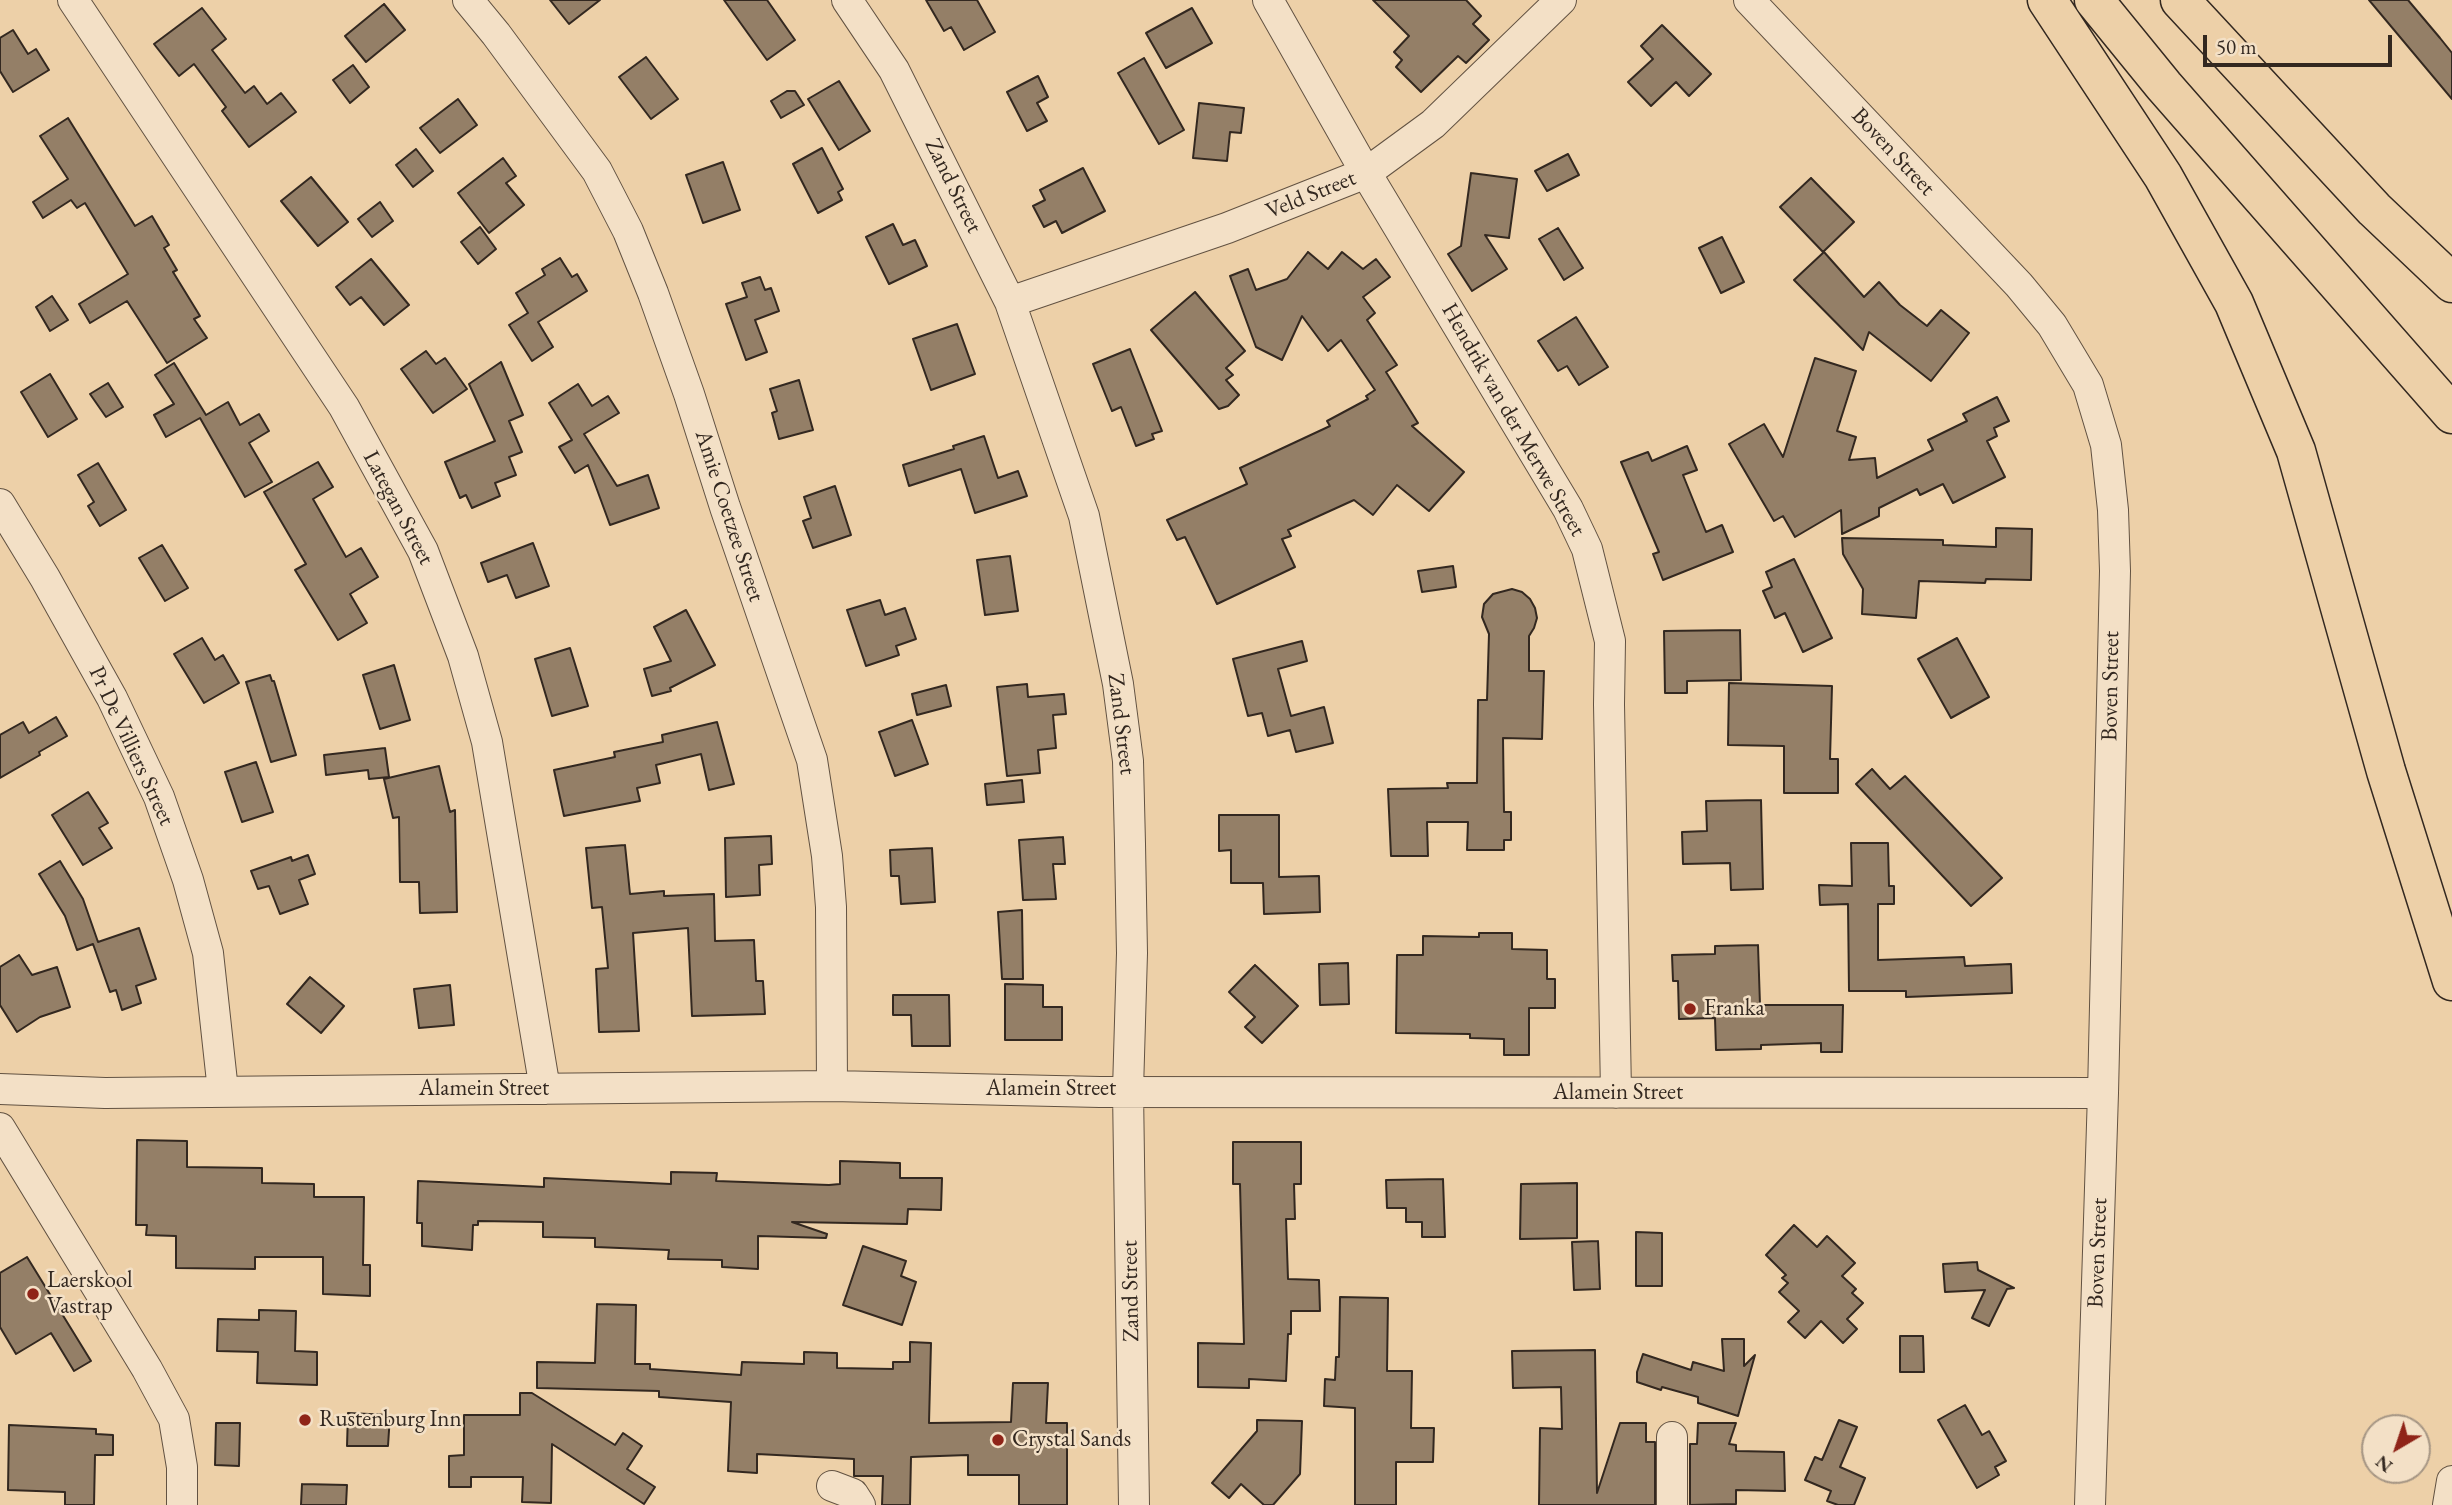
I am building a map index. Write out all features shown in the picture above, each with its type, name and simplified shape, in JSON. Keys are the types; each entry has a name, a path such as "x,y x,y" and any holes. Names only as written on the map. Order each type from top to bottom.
{"highway":[{"path":"2047,0 2163,176 2234,303 2291,439 2386,771 2452,981"},
{"path":"2094,0 2164,86 2452,414"},
{"path":"2180,0 2374,209 2452,283"}],"street":[{"name":"Lategan Street","path":"73,0 344,407 423,551 463,656 487,742 545,1089"},
{"name":"Amie Coetzee Street","path":"468,0 597,171 628,232 690,394 725,507 812,760 827,856 831,906 832,1086"},
{"name":"Zand Street","path":"847,0 894,70 1010,302 1084,516 1118,684 1128,761 1130,844 1132,953 1128,1090 1134,1505"},
{"name":"Hendrik van der Merwe Street","path":"1268,0 1366,173 1561,497 1587,549 1610,641 1616,1093"},
{"name":"Veld Street","path":"1010,302 1227,228 1366,173 1433,124 1561,0"},
{"name":"Boven Street","path":"1749,0 2020,285 2052,325 2088,385 2106,445 2114,522 2115,571 2090,1505"},
{"name":"Pr De Villiers Street","path":"0,504 112,698 159,797 188,880 208,953 223,1091"},
{"name":"Alamein Street","path":"0,1089 105,1093 832,1086 1086,1091 2103,1093"},
{"path":"0,1128 147,1369 174,1419 182,1468 182,1505"},
{"path":"1672,1437 1672,1505"},
{"path":"2448,1505 2452,1481"},
{"path":"832,1486 853,1494 860,1505"}],"building":[{"path":"550,0 600,0 569,24"},
{"path":"724,0 767,0 795,40 767,60"},
{"path":"926,0 977,0 995,32 964,50 951,27 944,31"},
{"path":"1373,0 1466,0 1481,16 1473,24 1489,40 1466,63 1458,56 1421,92 1396,67 1402,60 1394,52 1409,36"},
{"path":"2369,0 2408,0 2440,38 2452,53 2452,99"},
{"path":"384,4 405,30 366,62 345,36"},
{"path":"202,8 226,39 212,50 245,93 254,86 267,104 281,93 296,112 249,147 222,111 226,107 194,64 179,76 154,44"},
{"path":"1192,8 1212,43 1166,68 1146,33"},
{"path":"1662,25 1711,74 1689,96 1676,82 1651,106 1628,82 1653,59 1641,46"},
{"path":"13,30 28,54 36,49 49,70 13,92 0,71 0,38"},
{"path":"646,57 678,99 651,119 619,77"},
{"path":"1144,58 1184,130 1159,144 1118,73"},
{"path":"353,65 369,87 350,103 333,80"},
{"path":"1038,76 1048,97 1037,103 1047,121 1027,131 1007,92"},
{"path":"839,81 870,131 839,150 808,99"},
{"path":"787,91 795,91 804,105 781,118 771,101"},
{"path":"458,99 477,125 440,153 420,128"},
{"path":"1199,103 1244,108 1241,133 1230,132 1227,161 1193,158"},
{"path":"68,118 135,226 152,216 169,245 164,248 177,270 173,272 200,316 194,319 207,338 167,363 127,301 90,323 79,304 128,274 85,203 77,208 71,200 43,218 33,202 68,179 40,136"},
{"path":"822,148 843,189 838,192 842,200 818,213 793,164"},
{"path":"416,149 433,171 413,187 396,165"},
{"path":"1568,154 1579,175 1547,191 1535,171"},
{"path":"503,158 516,176 506,183 524,205 489,233 458,193"},
{"path":"723,162 740,210 703,223 686,175"},
{"path":"1083,168 1105,211 1062,233 1056,221 1044,227 1033,206 1045,200 1040,190"},
{"path":"1471,173 1517,179 1509,238 1485,235 1507,269 1472,291 1448,254 1461,246"},
{"path":"311,177 348,222 318,246 281,201"},
{"path":"1811,178 1854,222 1823,252 1780,207"},
{"path":"380,202 393,221 372,237 358,219"},
{"path":"893,224 903,245 915,240 927,266 889,284 866,237"},
{"path":"480,227 496,249 478,264 461,242"},
{"path":"1558,228 1583,268 1564,280 1539,239"},
{"path":"1722,237 1744,282 1721,293 1699,248"},
{"path":"1308,252 1328,269 1342,252 1363,269 1376,259 1390,277 1363,297 1375,313 1367,320 1397,365 1386,372 1418,423 1412,426 1464,472 1429,511 1397,485 1373,515 1354,500 1288,530 1291,536 1282,539 1295,567 1217,604 1185,537 1177,540 1167,520 1247,484 1240,468 1330,426 1327,421 1368,399 1366,396 1375,390 1341,340 1328,351 1302,316 1282,360 1256,347 1230,276 1248,269 1256,290 1287,279"},
{"path":"1824,252 1864,297 1879,282 1900,305 1927,326 1941,310 1969,333 1931,381 1869,332 1863,350 1794,280"},
{"path":"560,258 572,277 577,274 587,291 538,322 553,347 532,361 509,325 528,313 516,293 545,275 542,269"},
{"path":"371,259 409,305 384,325 361,297 350,305 336,287"},
{"path":"760,277 765,290 771,288 779,311 755,320 767,352 746,360 726,304 747,297 742,283"},
{"path":"1195,292 1245,351 1226,368 1233,375 1226,380 1239,395 1228,406 1219,409 1151,330"},
{"path":"52,296 68,320 50,331 36,307"},
{"path":"1576,317 1608,367 1579,385 1567,366 1558,371 1538,341"},
{"path":"957,324 975,374 931,390 913,339"},
{"path":"1130,349 1162,431 1152,434 1154,439 1136,446 1121,407 1112,411 1093,364"},
{"path":"426,351 436,364 445,358 467,389 433,413 401,369"},
{"path":"1815,358 1856,371 1837,431 1856,437 1849,460 1875,458 1877,478 1933,450 1928,440 1967,421 1963,414 1997,397 2009,421 1994,428 1997,436 1987,441 2005,477 1953,503 1943,484 1920,495 1917,489 1879,508 1879,516 1842,534 1841,510 1795,537 1783,516 1774,521 1729,444 1764,424 1783,457"},
{"path":"501,362 523,415 509,421 522,452 509,457 516,475 495,483 500,496 472,508 466,495 460,498 445,462 495,441 469,384"},
{"path":"174,363 206,415 228,402 240,425 259,414 269,431 249,443 272,482 245,497 200,418 166,437 154,415 174,404 155,375"},
{"path":"50,374 77,419 48,437 21,392"},
{"path":"799,380 813,430 779,439 772,413 777,411 770,389"},
{"path":"108,383 123,407 106,417 90,394"},
{"path":"578,384 592,406 608,396 619,413 584,434 617,486 648,475 659,508 610,525 588,465 575,473 559,447 572,440 549,403"},
{"path":"984,436 998,478 1018,471 1027,496 975,513 961,469 909,486 903,465 954,449 953,446"},
{"path":"1687,446 1697,470 1683,475 1706,532 1722,525 1733,552 1663,580 1653,554 1659,552 1621,462 1648,452 1652,461"},
{"path":"318,462 333,487 313,499 346,557 361,548 378,577 350,594 367,623 338,640 295,570 306,564 264,492"},
{"path":"98,463 126,510 100,526 88,506 94,502 78,475"},
{"path":"835,486 851,535 813,548 803,521 811,518 804,497"},
{"path":"1996,528 2032,529 2031,580 1986,579 1985,583 1919,581 1916,618 1862,614 1863,589 1843,554 1842,538 1943,540 1943,545 1996,547"},
{"path":"533,543 549,586 516,598 507,575 488,582 481,563"},
{"path":"162,545 188,588 165,601 139,558"},
{"path":"1010,556 1018,611 985,615 977,560"},
{"path":"1794,559 1832,638 1803,652 1785,613 1775,618 1763,591 1772,587 1766,572"},
{"path":"1453,566 1456,587 1422,592 1418,571"},
{"path":"1512,589 1522,592 1535,608 1537,618 1529,636 1529,671 1544,671 1542,739 1503,738 1504,812 1511,812 1511,840 1504,840 1504,850 1467,850 1468,822 1427,822 1428,856 1391,856 1388,789 1448,788 1447,783 1477,783 1478,700 1487,700 1489,634 1482,617 1484,604 1493,594"},
{"path":"880,600 885,615 905,608 916,639 896,646 899,655 866,666 847,610"},
{"path":"686,610 715,665 670,688 671,691 652,696 644,669 671,661 654,627"},
{"path":"1740,630 1741,680 1687,681 1687,693 1665,693 1664,631"},
{"path":"202,638 215,660 223,655 239,683 204,703 174,654"},
{"path":"1957,638 1989,697 1951,718 1918,659"},
{"path":"1302,641 1307,661 1278,669 1291,716 1324,707 1333,743 1296,752 1290,730 1268,736 1262,713 1248,716 1233,659"},
{"path":"570,648 588,706 552,716 535,659"},
{"path":"394,665 410,720 380,729 363,675"},
{"path":"270,675 296,755 271,762 246,682"},
{"path":"1729,683 1832,686 1830,759 1838,759 1838,793 1784,793 1784,746 1728,745"},
{"path":"1027,684 1028,697 1064,694 1066,714 1053,715 1056,748 1038,750 1040,773 1007,776 997,687"},
{"path":"946,685 951,706 917,715 912,694"},
{"path":"56,717 67,736 0,778 0,735 23,722 29,733"},
{"path":"912,720 928,764 895,776 879,732"},
{"path":"717,722 734,784 709,790 701,754 656,765 660,783 637,788 640,801 564,816 554,770 615,757 614,752 663,742 662,735"},
{"path":"385,748 389,777 369,779 368,770 326,775 324,755"},
{"path":"256,762 273,812 242,822 225,772"},
{"path":"439,766 450,812 455,810 457,912 420,913 419,882 400,882 399,817 393,818 384,779"},
{"path":"1872,769 1890,789 1905,776 2002,878 1971,906 1856,784"},
{"path":"1022,780 1024,802 987,805 985,784"},
{"path":"88,792 108,823 99,828 112,848 83,865 52,815"},
{"path":"1761,800 1763,889 1731,890 1730,863 1683,864 1682,832 1707,831 1706,801"},
{"path":"1219,815 1279,815 1279,877 1319,876 1320,912 1264,914 1263,883 1231,883 1231,850 1219,851"},
{"path":"771,836 772,864 759,865 760,895 726,897 725,838"},
{"path":"1063,837 1065,864 1053,864 1056,899 1023,900 1019,840"},
{"path":"1851,843 1888,843 1889,886 1894,886 1894,904 1878,904 1878,960 1964,957 1965,966 2011,964 2012,993 1906,997 1906,991 1849,991 1848,904 1820,905 1819,885 1852,886"},
{"path":"625,845 630,894 664,891 664,896 714,894 715,941 754,940 756,981 763,981 765,1014 692,1016 688,928 633,933 639,1031 599,1032 596,969 608,968 602,907 592,908 586,848"},
{"path":"932,848 935,902 901,904 899,876 891,876 890,850"},
{"path":"308,855 315,874 299,880 308,904 280,914 269,886 258,889 251,871 291,857 292,861"},
{"path":"60,861 83,899 98,942 139,928 156,979 136,986 141,1003 122,1010 116,990 110,992 93,944 77,950 65,916 39,874"},
{"path":"1022,910 1023,979 1002,979 998,912"},
{"path":"1479,933 1512,933 1512,949 1547,950 1547,979 1555,979 1555,1008 1529,1008 1529,1055 1504,1055 1504,1039 1470,1038 1470,1034 1396,1033 1397,955 1423,955 1423,936 1479,937"},
{"path":"1758,945 1760,1005 1843,1005 1842,1052 1821,1052 1821,1043 1716,1050 1715,1018 1679,1019 1678,981 1673,981 1672,955 1715,954 1715,946"},
{"path":"19,955 32,975 57,967 70,1007 40,1017 17,1032 0,1005 0,967"},
{"path":"1348,963 1349,1004 1320,1005 1319,964"},
{"path":"1255,965 1298,1006 1262,1043 1245,1027 1255,1017 1229,992"},
{"path":"310,977 344,1006 321,1033 287,1004"},
{"path":"1005,984 1043,985 1043,1007 1062,1007 1062,1040 1005,1040"},
{"path":"450,985 454,1025 419,1028 414,989"},
{"path":"893,995 949,995 950,1046 912,1046 911,1015 893,1015"},
{"path":"137,1140 187,1141 187,1167 262,1168 262,1183 314,1184 314,1197 364,1197 363,1265 370,1265 370,1296 323,1294 323,1257 255,1257 255,1269 176,1268 176,1236 146,1235 147,1225 136,1225"},
{"path":"1233,1142 1301,1142 1301,1184 1294,1184 1295,1219 1286,1219 1288,1279 1319,1280 1320,1311 1291,1311 1286,1381 1249,1379 1249,1388 1198,1387 1198,1343 1244,1344 1240,1184 1233,1184"},
{"path":"840,1161 900,1163 900,1178 942,1178 941,1210 908,1209 907,1224 792,1222 827,1234 826,1238 758,1236 758,1269 722,1267 722,1260 668,1259 669,1250 595,1247 595,1238 543,1237 543,1222 478,1221 478,1225 473,1225 472,1250 422,1246 422,1223 417,1223 418,1181 544,1187 544,1178 671,1184 671,1172 717,1173 716,1181 829,1185 840,1184"},
{"path":"1443,1179 1445,1237 1422,1237 1422,1222 1406,1222 1406,1208 1387,1208 1386,1180"},
{"path":"1577,1183 1577,1238 1520,1239 1521,1184"},
{"path":"1794,1225 1817,1247 1827,1236 1855,1263 1842,1276 1856,1289 1852,1293 1863,1303 1847,1319 1857,1329 1843,1343 1821,1321 1805,1338 1788,1322 1799,1311 1779,1292 1788,1283 1782,1278 1786,1275 1766,1255"},
{"path":"1636,1232 1662,1233 1662,1286 1636,1286"},
{"path":"1598,1241 1600,1289 1574,1290 1572,1242"},
{"path":"863,1246 906,1261 901,1276 916,1282 902,1325 843,1305"},
{"path":"27,1257 91,1361 74,1371 51,1333 16,1354 0,1327 0,1273"},
{"path":"1977,1262 1978,1270 2014,1288 2007,1289 1989,1326 1972,1318 1985,1290 1945,1292 1943,1264"},
{"path":"1340,1297 1388,1298 1387,1371 1412,1371 1411,1428 1434,1428 1433,1462 1396,1462 1396,1505 1355,1505 1355,1408 1324,1406 1325,1379 1335,1380 1336,1357 1339,1357"},
{"path":"597,1304 636,1305 635,1364 650,1364 650,1369 741,1375 742,1362 804,1364 804,1352 837,1353 837,1368 893,1369 893,1362 910,1362 910,1342 931,1343 929,1423 1011,1422 1013,1383 1048,1383 1046,1423 1067,1423 1067,1505 1019,1505 1019,1475 968,1475 968,1455 911,1457 910,1505 882,1505 883,1476 854,1476 854,1459 757,1454 757,1473 728,1471 731,1402 659,1397 659,1391 537,1388 537,1362 595,1363"},
{"path":"259,1310 296,1311 295,1351 317,1352 317,1385 257,1383 258,1352 217,1351 218,1319 259,1320"},
{"path":"1900,1336 1923,1336 1924,1372 1900,1372"},
{"path":"1722,1339 1744,1339 1744,1366 1755,1355 1738,1416 1698,1403 1698,1397 1637,1382 1643,1354 1691,1370 1693,1362 1724,1371"},
{"path":"1595,1350 1597,1493 1620,1423 1646,1423 1646,1442 1655,1442 1655,1505 1539,1505 1540,1428 1562,1429 1561,1387 1513,1388 1512,1351"},
{"path":"520,1393 532,1393 615,1445 623,1433 642,1446 627,1469 655,1487 644,1504 552,1444 551,1503 522,1502 523,1477 471,1477 471,1487 449,1487 449,1456 464,1455 464,1415 520,1415"},
{"path":"1965,1405 1982,1435 1989,1431 2006,1461 1995,1467 1999,1475 1977,1488 1938,1420"},
{"path":"348,1413 390,1415 388,1446 347,1446"},
{"path":"1257,1420 1302,1421 1300,1474 1273,1505 1264,1505 1241,1484 1229,1498 1212,1483 1257,1431"},
{"path":"1839,1420 1857,1427 1840,1467 1865,1478 1854,1505 1838,1505 1827,1501 1831,1491 1805,1480 1815,1457 1822,1460"},
{"path":"216,1423 240,1423 239,1466 215,1465"},
{"path":"1698,1423 1736,1423 1729,1444 1736,1445 1736,1451 1784,1452 1785,1491 1736,1490 1736,1504 1690,1505 1690,1444 1697,1444"},
{"path":"9,1425 96,1429 96,1434 113,1435 113,1455 95,1455 94,1505 65,1505 65,1492 8,1490"},
{"path":"302,1484 347,1485 346,1505 301,1505"}],"place":[{"name":"Franka","path":"1690,1009"},
{"name":"Laerskool Vastrap","path":"33,1294"},
{"name":"Rustenburg Inn","path":"305,1420"},
{"name":"Crystal Sands","path":"998,1440"}]}
